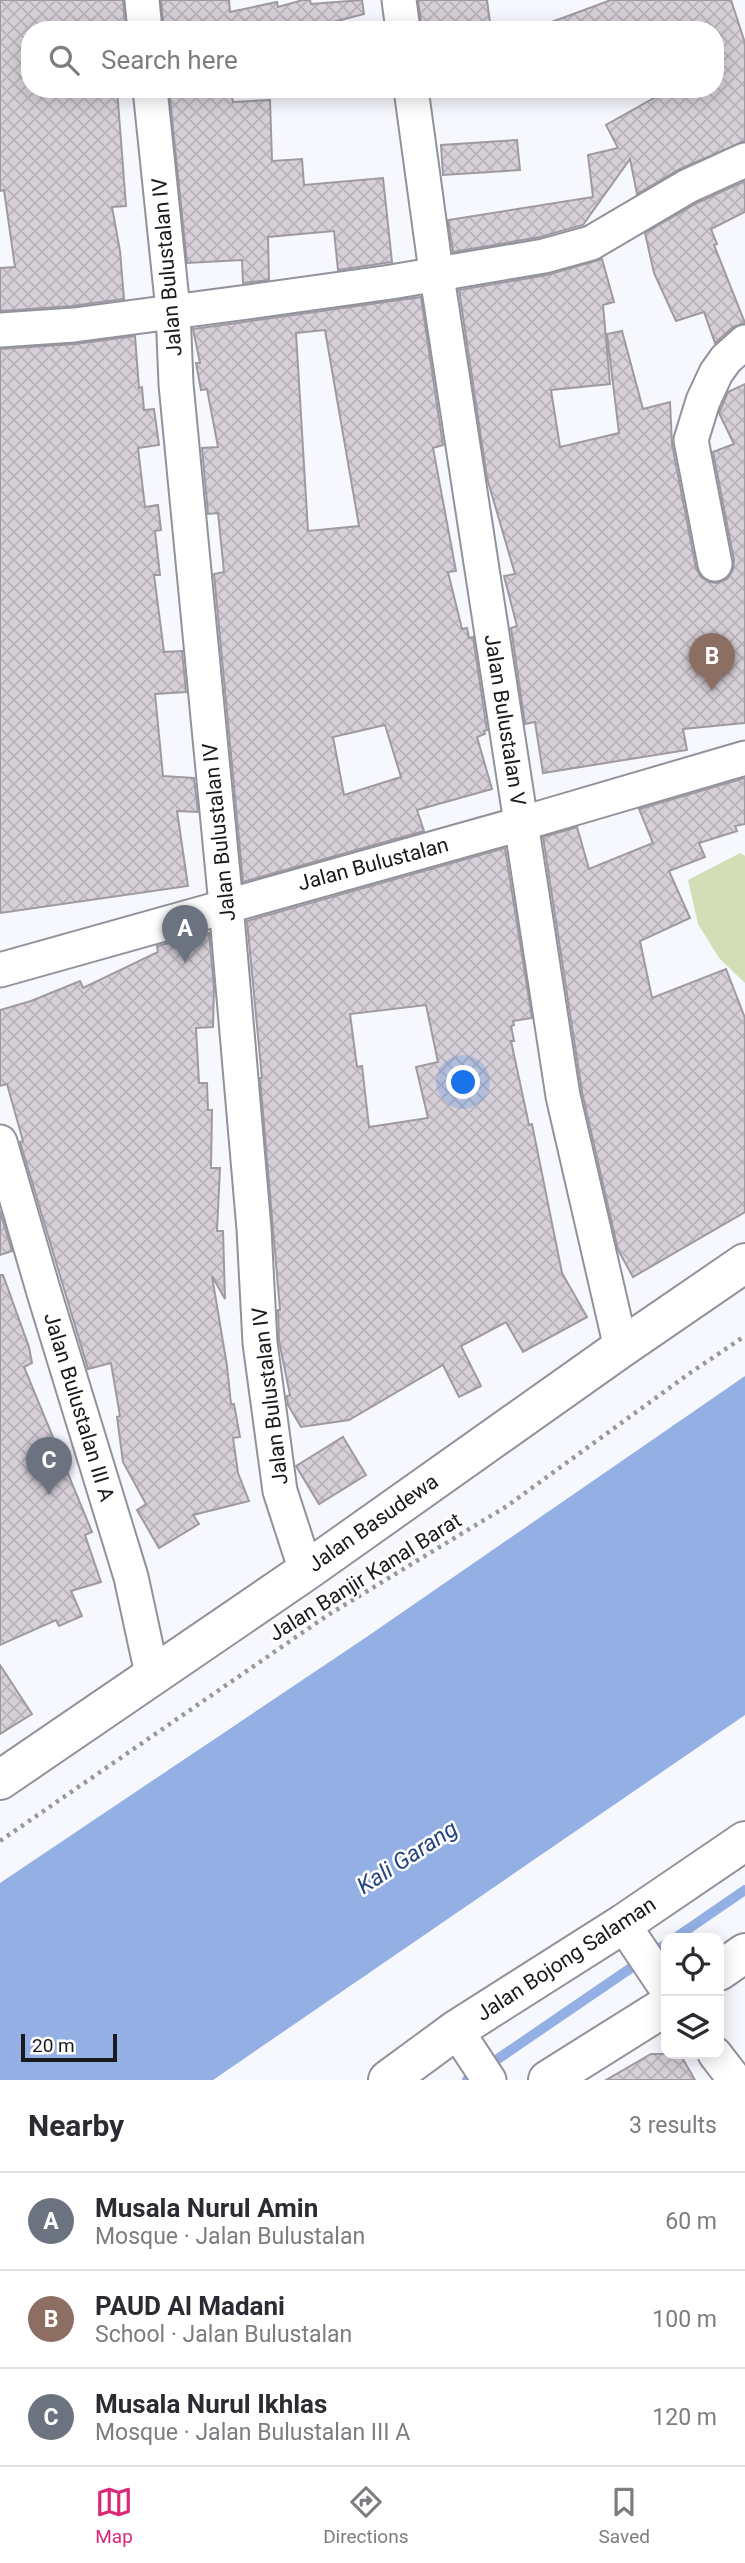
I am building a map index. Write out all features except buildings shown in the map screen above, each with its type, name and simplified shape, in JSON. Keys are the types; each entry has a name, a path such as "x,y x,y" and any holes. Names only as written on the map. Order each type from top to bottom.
{"street":[{"path":"142,0 144,21"},
{"path":"398,0 402,21"},
{"name":"Jalan Bulustalan IV","path":"151,98 173,310 176,384 226,905 254,1229 260,1343 280,1491 306,1570"},
{"name":"Jalan Bulustalan V","path":"412,98 563,1096 621,1348"},
{"path":"0,330 74,325 269,299 544,256 591,243 688,186 745,160"},
{"path":"715,564 691,440 703,401 716,373 726,359 745,342"},
{"name":"Jalan Bulustalan","path":"0,970 745,758"},
{"name":"Jalan Bulustalan III A","path":"0,1142 131,1577 152,1674"},
{"name":"Jalan Basudewa","path":"0,1780 745,1263"},
{"name":"Jalan Bojong Salaman","path":"388,2080 458,2033 630,1935 745,1841"},
{"path":"630,1935 661,1981"},
{"path":"724,1968 745,1953"},
{"path":"548,2080 661,2009"},
{"path":"458,2033 489,2080"},
{"path":"719,2059 735,2080"}],"path":[{"name":"Jalan Banjir Kanal Barat","path":"0,1841 328,1615 508,1506 745,1336"}],"green space":[{"path":"740,853 745,856 745,983 719,958 698,924 688,880"}],"water":[{"name":"Kali Garang","path":"745,1376 745,1715 213,2080 0,2080 0,1883 368,1636"}],"waterway":[{"path":"682,1933 745,1890"},
{"path":"467,2080 661,1947"}],"place":[{"name":"PAUD Al Madani","path":"712,691"},
{"name":"Musala Nurul Amin","path":"185,963"},
{"name":"Musala Nurul Ikhlas","path":"49,1495"}]}
